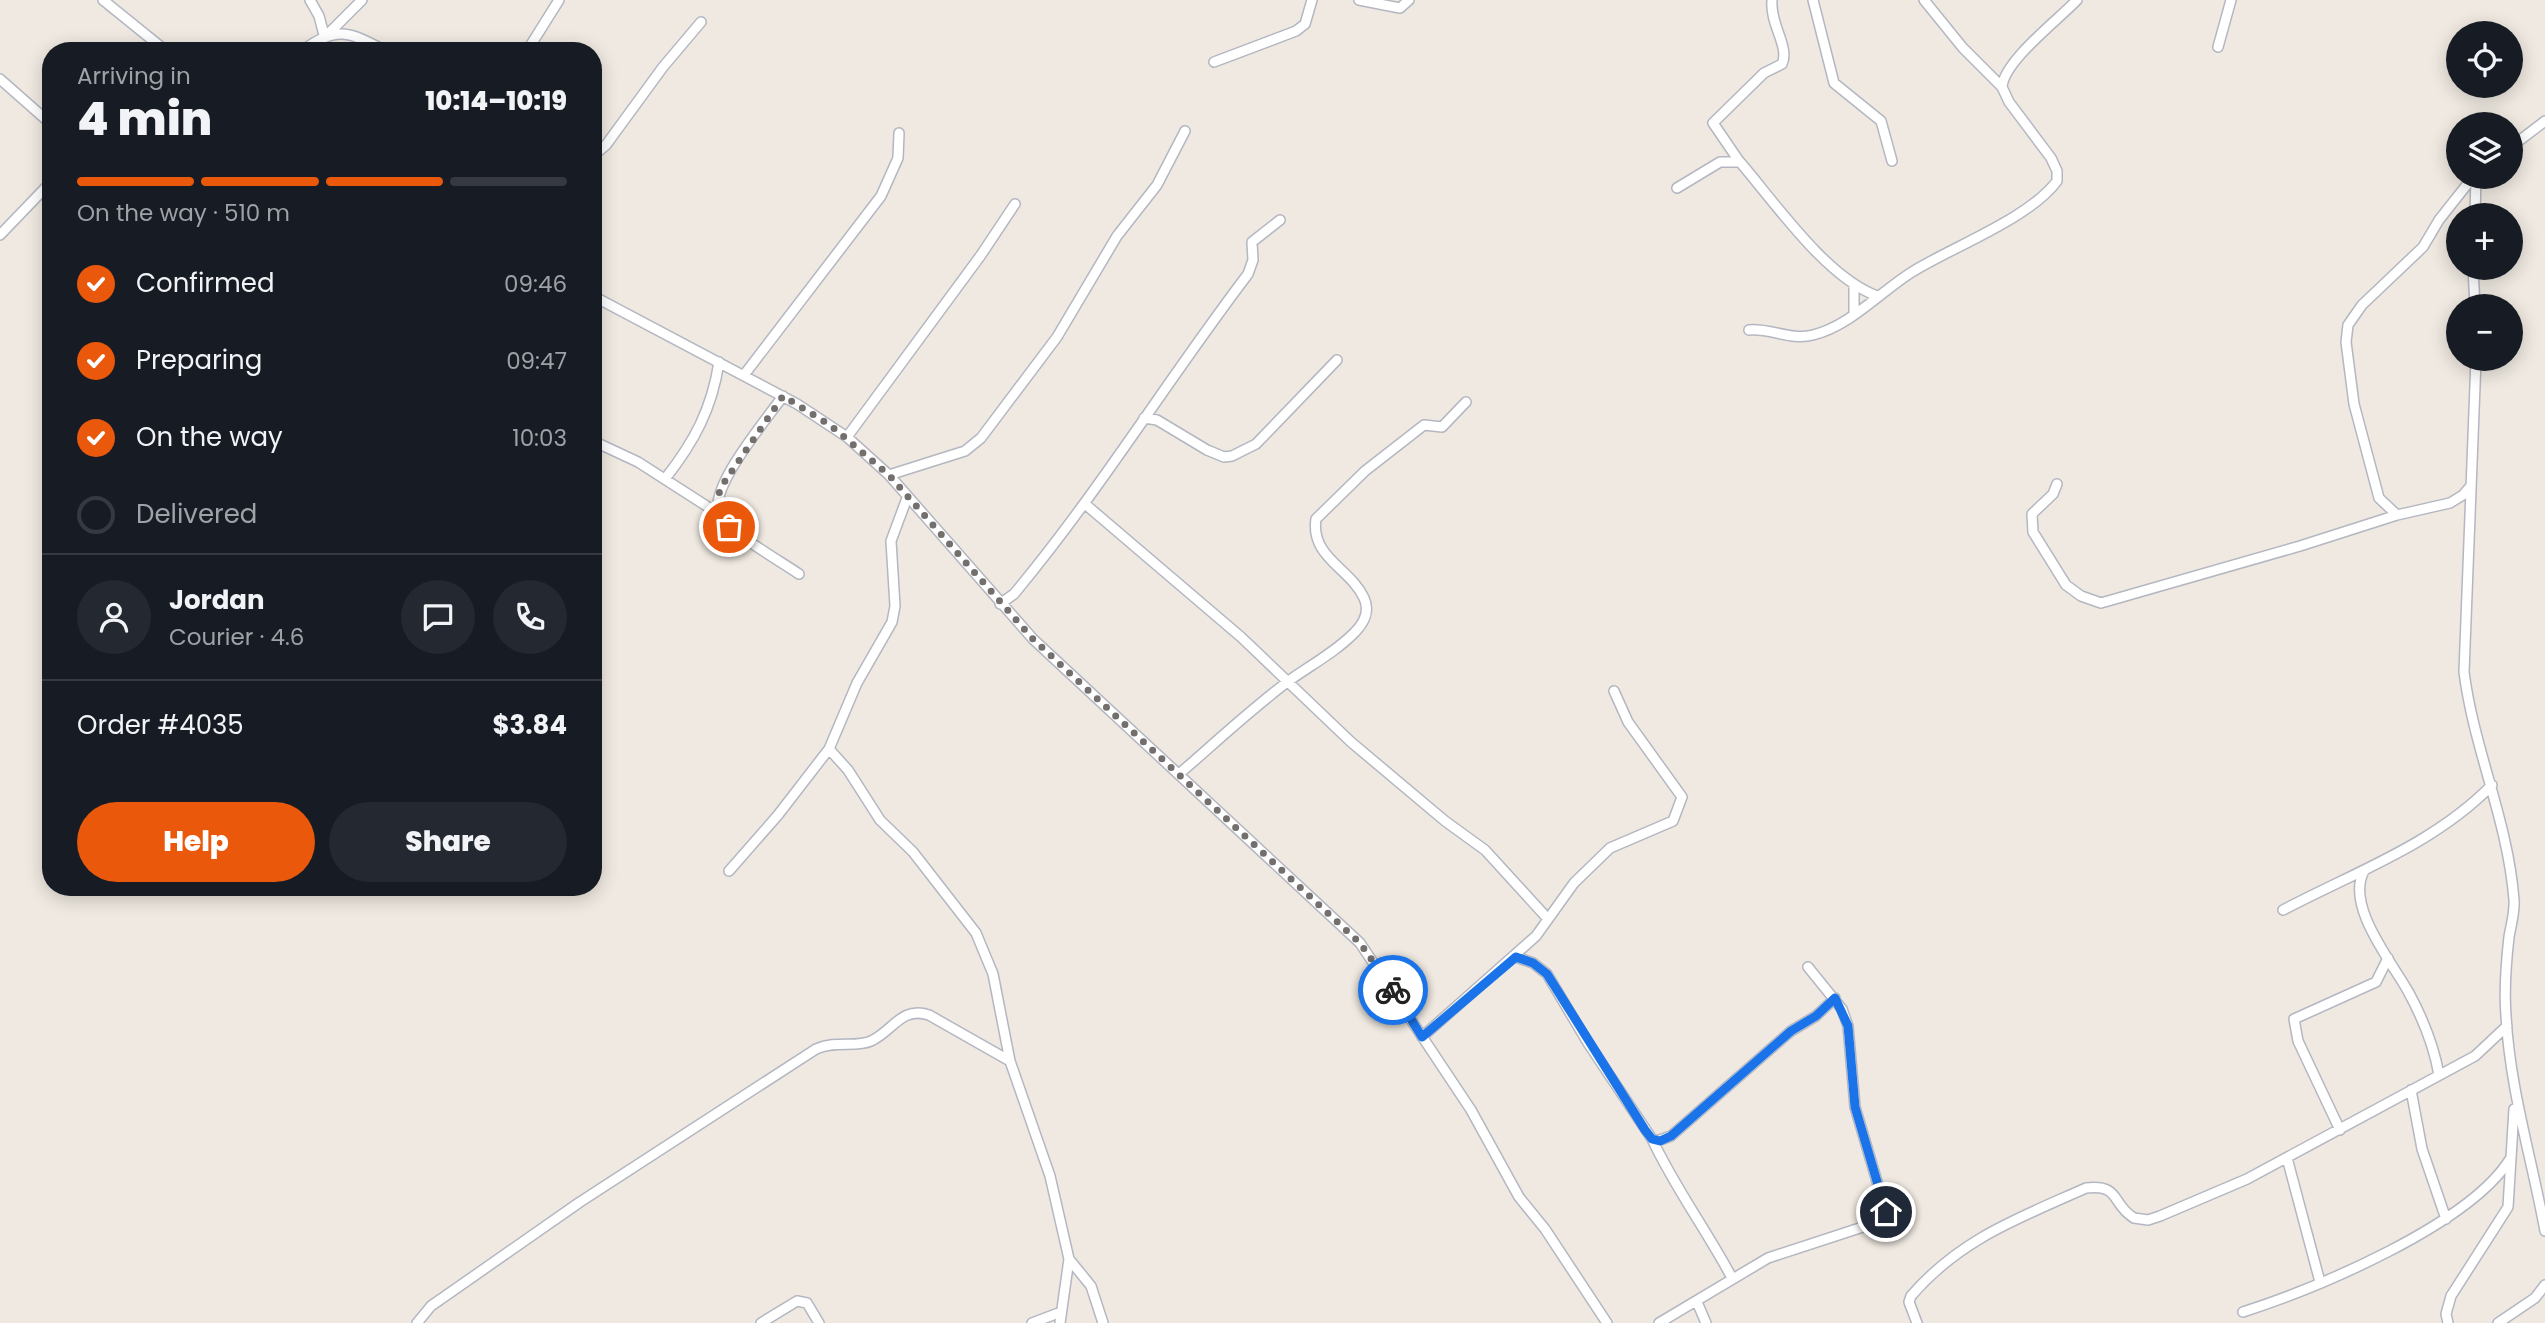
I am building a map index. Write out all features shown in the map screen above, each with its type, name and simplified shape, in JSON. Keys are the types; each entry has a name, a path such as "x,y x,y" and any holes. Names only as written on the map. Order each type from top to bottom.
{"street":[{"path":"103,0 152,42"},
{"path":"310,0 326,34"},
{"path":"315,42 362,0"},
{"path":"533,42 559,0"},
{"path":"1214,62 1296,31 1305,24 1312,0"},
{"path":"1359,0 1400,8 1409,0"},
{"path":"1774,0 1771,17 1785,51 1785,58 1778,67 1754,82 1713,123 1740,162 1777,207 1854,286 1877,296"},
{"path":"1813,0 1834,83 1881,121 1892,161"},
{"path":"1749,330 1811,336 1833,327 1910,273 2030,205 2057,181 2057,171 2051,158 2002,87 1963,48 1924,0"},
{"path":"2002,87 2002,80 2015,62 2077,0"},
{"path":"2218,47 2231,0"},
{"path":"602,148 663,66 701,22"},
{"path":"326,34 339,32 367,42"},
{"path":"0,79 42,116"},
{"path":"2523,138 2545,121"},
{"path":"889,475 964,451 981,438 1057,337 1117,236 1157,185 1185,131"},
{"path":"744,375 881,196 898,158 900,133"},
{"path":"1677,188 1720,162 1740,162"},
{"path":"2383,519 2382,503 2354,404 2346,342 2347,325 2362,305 2423,247 2439,220 2465,189"},
{"path":"0,235 42,191"},
{"path":"847,437 981,255 1015,204"},
{"path":"1000,604 1014,594 1085,504 1248,274 1253,260 1252,242 1280,220"},
{"path":"1854,286 1854,313"},
{"path":"602,301 783,396 847,437 889,475 1000,604 1360,943 1471,1110 1519,1197 1545,1229 1607,1323"},
{"path":"1144,418 1157,420 1207,450 1233,456 1256,444 1337,360"},
{"path":"665,479 700,430 719,362"},
{"path":"2475,371 2464,672 2470,718 2492,785 2505,838 2514,901 2505,988 2507,1026 2515,1095 2545,1231"},
{"path":"719,514 716,501 721,487 783,396"},
{"path":"1178,774 1288,682 1345,641 1365,618 1363,596 1331,561 1314,533 1317,519 1398,444 1424,425 1442,427 1466,402"},
{"path":"602,446 665,479 719,514 729,527 799,574"},
{"path":"2057,484 2053,494 2032,513 2033,532 2066,585 2095,602 2300,546 2397,515 2449,503 2463,495 2470,487"},
{"path":"729,870 778,815 829,749 857,683 892,622 895,606 891,541 907,498"},
{"path":"2382,503 2397,515"},
{"path":"1085,504 1187,589 1411,793 1493,857 1548,919"},
{"path":"1422,1037 1516,957 1574,883 1610,848 1673,821 1679,811 1682,797 1675,782 1628,722 1614,691"},
{"path":"829,749 848,770 880,820 913,852 976,933 993,974 1010,1061 1050,1176 1069,1259 1059,1323"},
{"path":"2283,910 2364,871 2444,827 2492,785"},
{"path":"2364,871 2358,882 2361,905 2422,1020 2434,1048 2439,1075"},
{"path":"1516,957 1533,963 1547,974 1587,1043 1652,1139 1732,1278"},
{"path":"2340,1130 2298,1041 2294,1019 2376,982 2388,958"},
{"path":"1660,1323 1697,1303 1732,1278 1791,1249 1880,1221 1886,1212 1855,1107 1848,1026 1835,998 1808,967"},
{"path":"1652,1139 1660,1141 1671,1136 1791,1031 1816,1016 1835,998"},
{"path":"417,1323 431,1306 545,1225 817,1048 835,1042 867,1043 902,1016 914,1012 929,1015 1010,1061"},
{"path":"1917,1323 1909,1302 1920,1285 1956,1252 2009,1222 2086,1188 2101,1186 2113,1193 2128,1215 2148,1220 2247,1179 2340,1130 2475,1056 2490,1045 2507,1026"},
{"path":"2411,1090 2422,1149 2446,1219"},
{"path":"2448,1323 2446,1314 2451,1296 2508,1207 2515,1095"},
{"path":"1661,1158 1671,1136"},
{"path":"2287,1158 2320,1282"},
{"path":"2243,1312 2284,1299 2446,1219 2464,1208 2491,1184 2510,1159"},
{"path":"1069,1259 1091,1286 1103,1323"},
{"path":"2498,1323 2535,1298 2545,1284"},
{"path":"761,1323 797,1301 807,1303 819,1323"},
{"path":"1697,1303 1706,1323"},
{"path":"1032,1323 1061,1312"}],"way so far":[{"path":"729,527 719,514 716,501 721,487 783,396 847,437 889,475 1033,639 1360,943 1393,990"}],"route":[{"path":"1393,990 1422,1037 1516,957 1533,963 1547,974 1587,1043 1645,1130 1657,1141 1664,1140 1681,1128 1791,1031 1816,1016 1835,998 1848,1026 1855,1107 1886,1212"}]}
